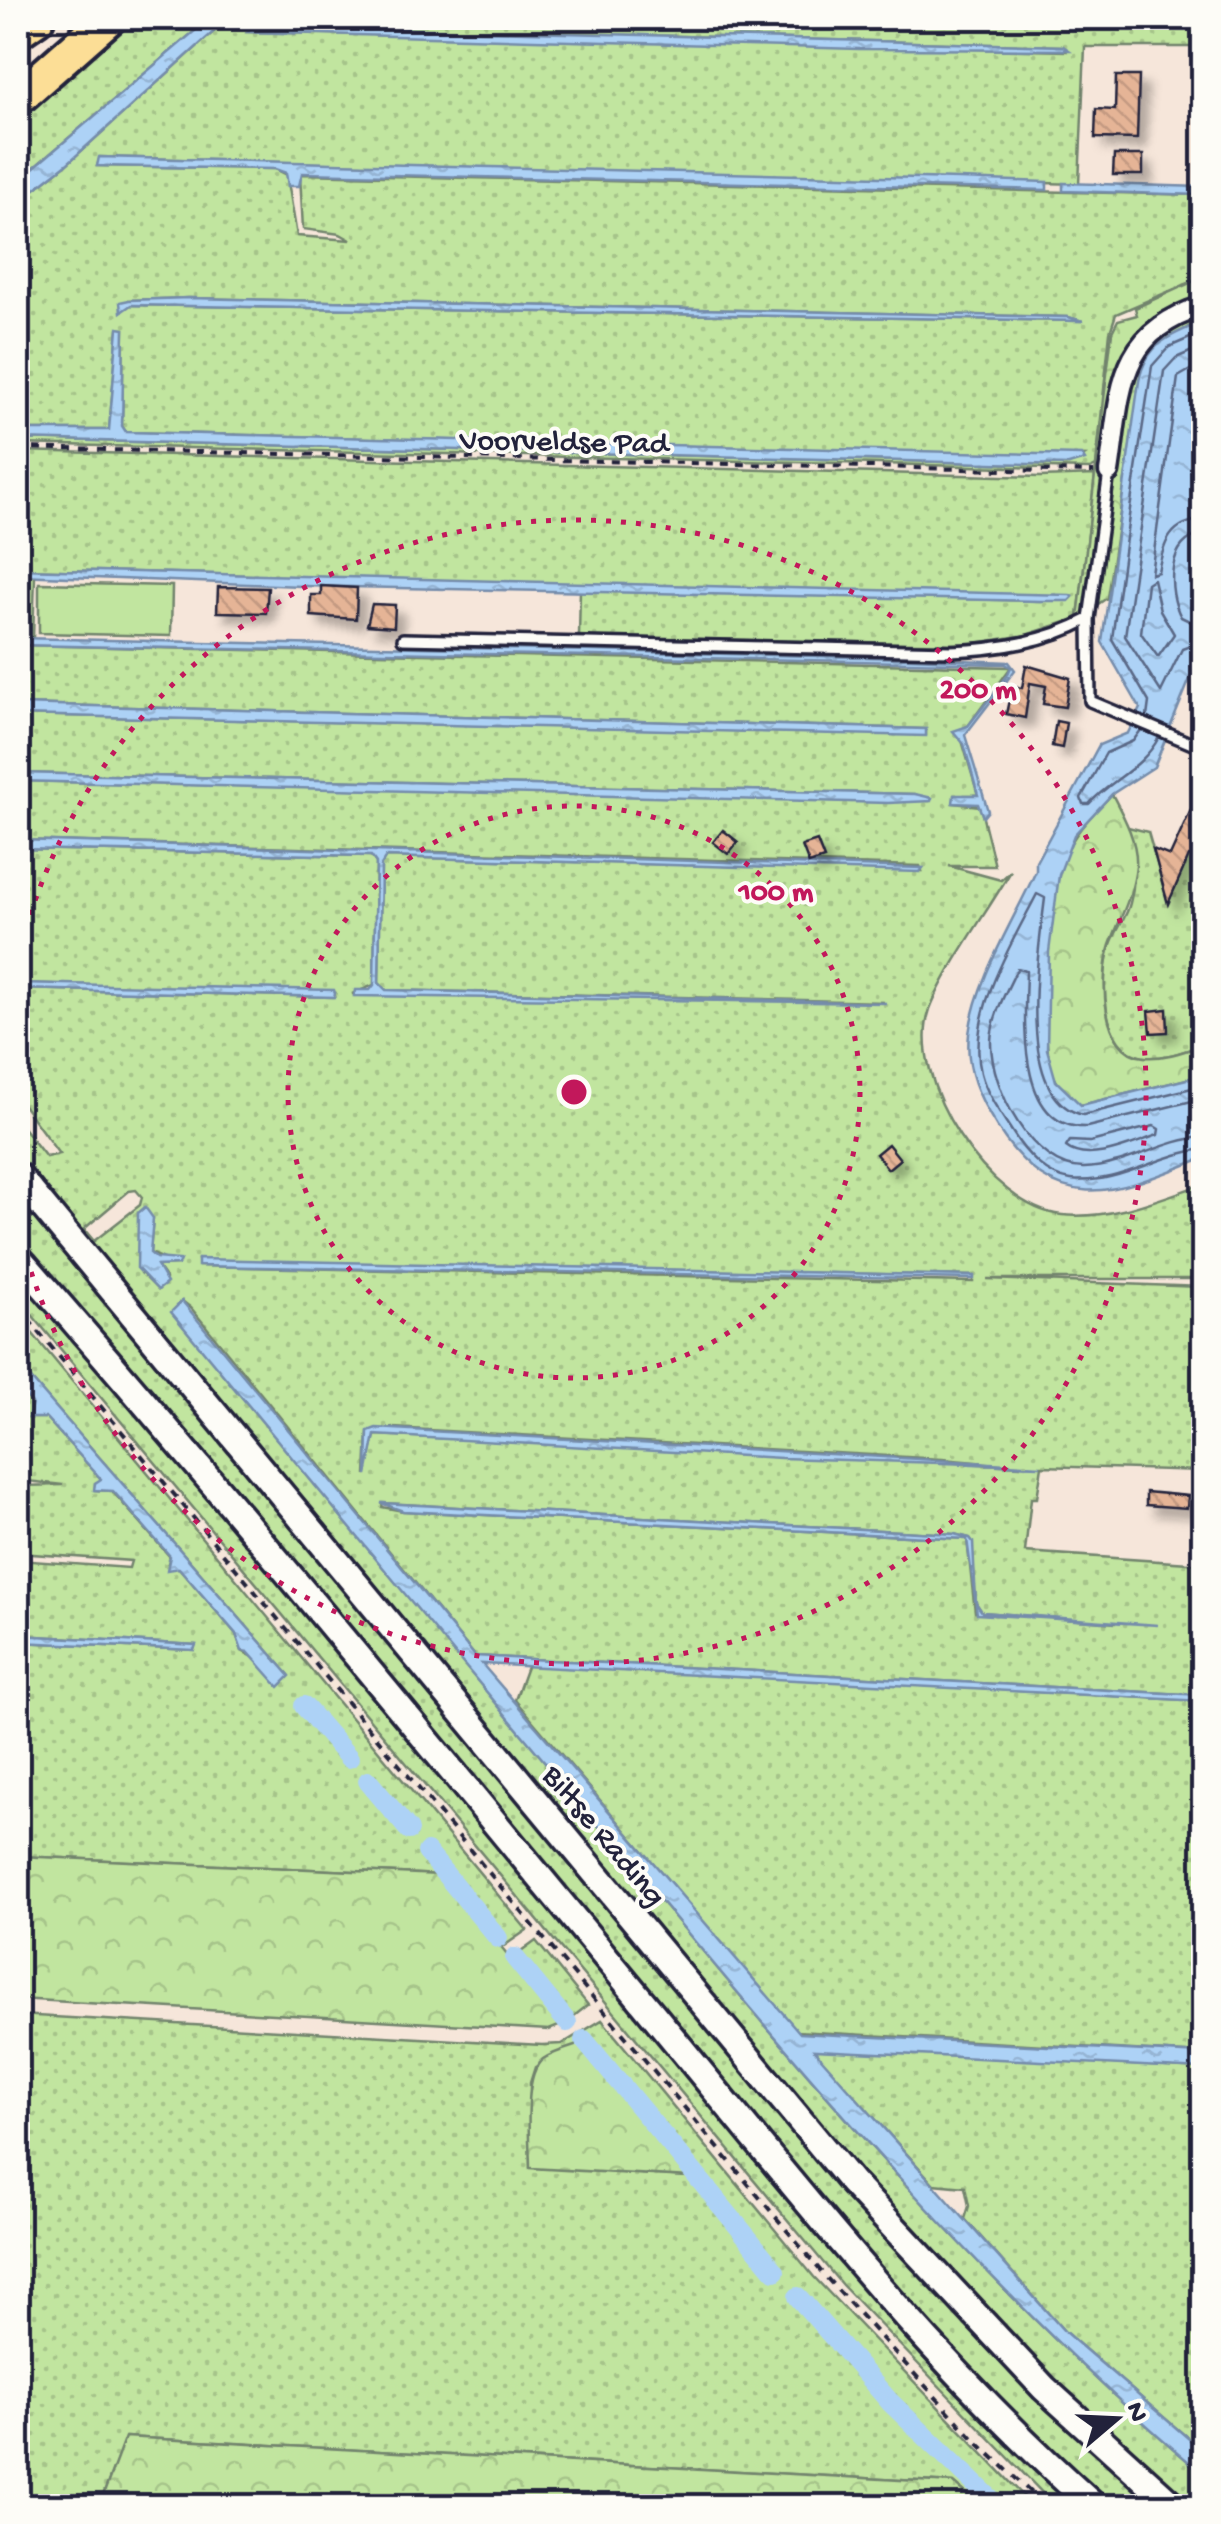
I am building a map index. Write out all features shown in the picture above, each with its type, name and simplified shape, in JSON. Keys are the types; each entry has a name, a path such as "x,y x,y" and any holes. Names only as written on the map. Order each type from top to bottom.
{"highway":[{"path":"18,31 36,18"},
{"path":"18,98 110,18"}],"main road":[{"name":"Biltse Rading","path":"18,1176 852,2183 1044,2388 1174,2506"},
{"path":"18,1258 157,1416 841,2247 964,2382 1094,2506"}],"street":[{"path":"1109,472 1124,377 1135,349 1161,324 1204,306"}],"lane":[{"path":"1109,472 1089,619 1090,701 1197,746 1204,732"},
{"path":"403,639 950,651 1014,646 1068,630 1089,619"}],"path":[{"name":"Voorveldse Pad","path":"18,448 1109,472"},
{"path":"18,1307 824,2275 961,2425 1046,2506"}],"green space":[{"path":"133,18 210,18 18,181 18,118"},
{"path":"229,18 1203,18 1203,47 1085,47 1079,184 100,157 97,166 275,169 287,175 297,236 351,240 340,234 303,229 300,174 1203,195 1203,277 1116,314 1110,332 1096,466 1090,469 18,444 18,439 1069,465 1084,456 126,432 122,426 124,329 118,329 109,430 18,430 18,202 68,163","holes":["252,25 1063,46 1066,51 247,32","189,298 1068,317 1083,321 130,305 129,300"]},
{"path":"1203,277 1203,322 1188,327 1143,362 1107,598 1078,618 1112,332 1118,320 1137,315 1135,308"},
{"path":"18,451 1040,477 1095,475 1078,618 1026,635 969,644 579,637 580,589 1040,601 1072,597 18,569"},
{"path":"18,575 35,575 33,638 18,638"},
{"path":"39,583 172,586 171,636 39,633"},
{"path":"18,645 1011,667 968,726 959,730 978,795 964,795 954,803 980,806 995,866 949,866 1001,880 1011,871 930,1009 926,1038 930,1070 942,1104 982,1165 1007,1190 1035,1207 1062,1215 1099,1214 1203,1184 1203,1279 987,1279 1203,1287 1203,1471 1042,1466 1037,1498 1031,1498 1025,1552 1203,1564 1203,1695 475,1656 191,1308 182,1301 172,1312 844,2116 1053,2338 1203,2474 1203,2506 1190,2506 979,2308 870,2184 18,1156 18,1121 46,1157 59,1154 18,1098 18,989 333,997 335,993 18,983 18,849 371,856 376,863 374,985 352,994 884,1002 386,990 379,983 381,865 385,857 922,871 920,866 18,840 18,781 930,801 915,794 18,773 18,715 926,735 926,729 18,704","holes":["136,1190 142,1197 140,1205 94,1241 84,1229 129,1191","138,1213 153,1218 150,1253 178,1265 157,1266 166,1279 158,1290 141,1273","198,1260 973,1276 973,1282 199,1266","393,1428 1021,1466 375,1435 366,1475 368,1432","383,1503 954,1534 970,1538 972,1541 976,1603 982,1612 1116,1623 975,1612 967,1539 382,1507"]},
{"path":"1112,794 1132,838 1136,866 1107,959 1105,993 1111,1028 1129,1052 1144,1057 1167,1056 1203,1045 1203,1075 1081,1105 1057,1082 1048,1051 1050,930 1059,875 1069,846"},
{"path":"1128,827 1148,832 1168,902 1189,856 1203,858 1203,1045 1167,1056 1144,1057 1129,1052 1111,1027 1107,1010 1107,958 1129,908 1133,884"},
{"path":"18,1195 877,2228 1013,2372 1159,2506 1104,2506 1037,2445 864,2252 18,1238"},
{"path":"18,1274 1083,2506 1055,2506 842,2285 18,1298"},
{"path":"18,1316 527,1930 501,1948 441,1875 18,1856 18,1642 194,1650 195,1645 18,1635 18,1560 129,1568 131,1561 18,1553 18,1486 63,1485 18,1480 18,1388 32,1403 29,1418 46,1418 102,1480 95,1483 95,1490 112,1491 170,1557 168,1563 179,1568 236,1634 242,1651 290,1676 18,1364"},
{"path":"528,1664 1203,1701 1203,2054 796,2031 515,1700"},
{"path":"18,1856 441,1875 564,2024 549,2030 18,1999"},
{"path":"536,1941 588,2005 564,2024 510,1960"},
{"path":"18,2015 542,2045 562,2044 602,2020 814,2277 1033,2506 981,2506 954,2483 126,2437 99,2506 18,2506","holes":["580,2044 689,2177 530,2167 530,2083 535,2067"]},
{"path":"581,2044 690,2177 530,2168 529,2110 536,2067 543,2059"},
{"path":"815,2047 1203,2069 1203,2451 1065,2332 965,2219 969,2206 965,2187 934,2184 816,2053"},
{"path":"125,2437 954,2483 981,2506 99,2506"}],"water":[{"path":"210,18 229,18 68,163 18,202 18,181"},
{"path":"252,25 1063,46 1069,50 859,49 247,32"},
{"path":"99,157 1047,182 1047,190 302,173 299,186 288,186 286,173 275,169 97,166"},
{"path":"1063,183 1203,187 1203,195 1063,191"},
{"path":"189,298 1068,317 1083,321 131,305 121,312 120,302 129,300"},
{"path":"1203,322 1204,530 1194,586 1203,610 1203,647 1154,767 1112,794 1074,835 1059,875 1049,952 1047,1049 1056,1081 1081,1105 1203,1075 1203,1158 1115,1188 1066,1187 1042,1176 997,1127 971,1071 969,1034 987,972 1036,871 1036,862 1099,745 1128,733 1140,708 1102,642 1139,381 1154,349 1171,336"},
{"path":"118,328 124,329 122,426 126,432 1082,455 1085,460 1069,465 18,439 18,430 109,430"},
{"path":"18,569 1073,597 1069,601 1040,601 301,586 18,575"},
{"path":"18,638 910,658 1009,662 1015,670 965,735 988,811 983,817 978,804 953,803 954,795 978,795 964,744 953,731 968,726 1007,676 1011,667 1005,664 18,645"},
{"path":"18,704 926,729 926,736 18,715"},
{"path":"18,773 915,794 932,798 888,803 18,781"},
{"path":"18,840 923,868 920,872 386,857 381,865 379,983 386,990 886,1003 354,996 355,990 370,990 374,985 376,863 371,856 18,849"},
{"path":"18,983 335,993 334,997 18,989"},
{"path":"145,1207 153,1218 150,1253 156,1258 180,1260 178,1265 157,1266 167,1283 158,1290 137,1268 138,1213"},
{"path":"198,1259 974,1276 974,1279 198,1266"},
{"path":"182,1301 475,1656 1203,1695 1203,1701 482,1664 800,2033 1203,2054 1203,2069 814,2050 1065,2332 1203,2451 1203,2474 1053,2337 844,2116 171,1312"},
{"path":"18,1364 290,1676 279,1687 248,1652 242,1651 236,1634 179,1568 167,1570 170,1556 113,1491 94,1490 101,1479 46,1418 29,1418 32,1403 18,1388"},
{"path":"376,1428 1041,1466 781,1458 375,1435 367,1475 368,1431"},
{"path":"381,1503 954,1534 970,1538 973,1542 976,1603 982,1612 1158,1625 977,1614 967,1539 403,1511"},
{"path":"18,1635 196,1645 194,1650 18,1642"}],"building":[{"path":"1116,76 1139,76 1137,139 1095,138 1096,109 1115,110"},
{"path":"1114,155 1143,155 1143,175 1113,175"},
{"path":"321,586 357,588 356,619 311,616 311,595 321,595"},
{"path":"218,587 268,588 266,613 217,612"},
{"path":"372,604 395,605 394,627 367,625"},
{"path":"1026,665 1070,678 1065,707 1043,704 1046,686 1030,683 1025,718 1006,714 1012,686 1022,688"},
{"path":"1056,721 1066,723 1062,748 1052,746"},
{"path":"1204,781 1204,858 1189,856 1168,904 1153,849 1170,856"},
{"path":"723,830 738,842 728,854 713,842"},
{"path":"817,841 824,859 809,864 802,846"},
{"path":"1167,1009 1168,1032 1151,1033 1149,1011"},
{"path":"888,1144 900,1159 888,1169 876,1154"},
{"path":"1146,1492 1188,1496 1187,1508 1146,1505"}],"waterway":[{"path":"304,1706 349,1758"},
{"path":"368,1781 409,1830"},
{"path":"427,1852 498,1938"},
{"path":"515,1958 567,2022"},
{"path":"584,2040 775,2271"},
{"path":"798,2297 890,2402 998,2506"}]}
